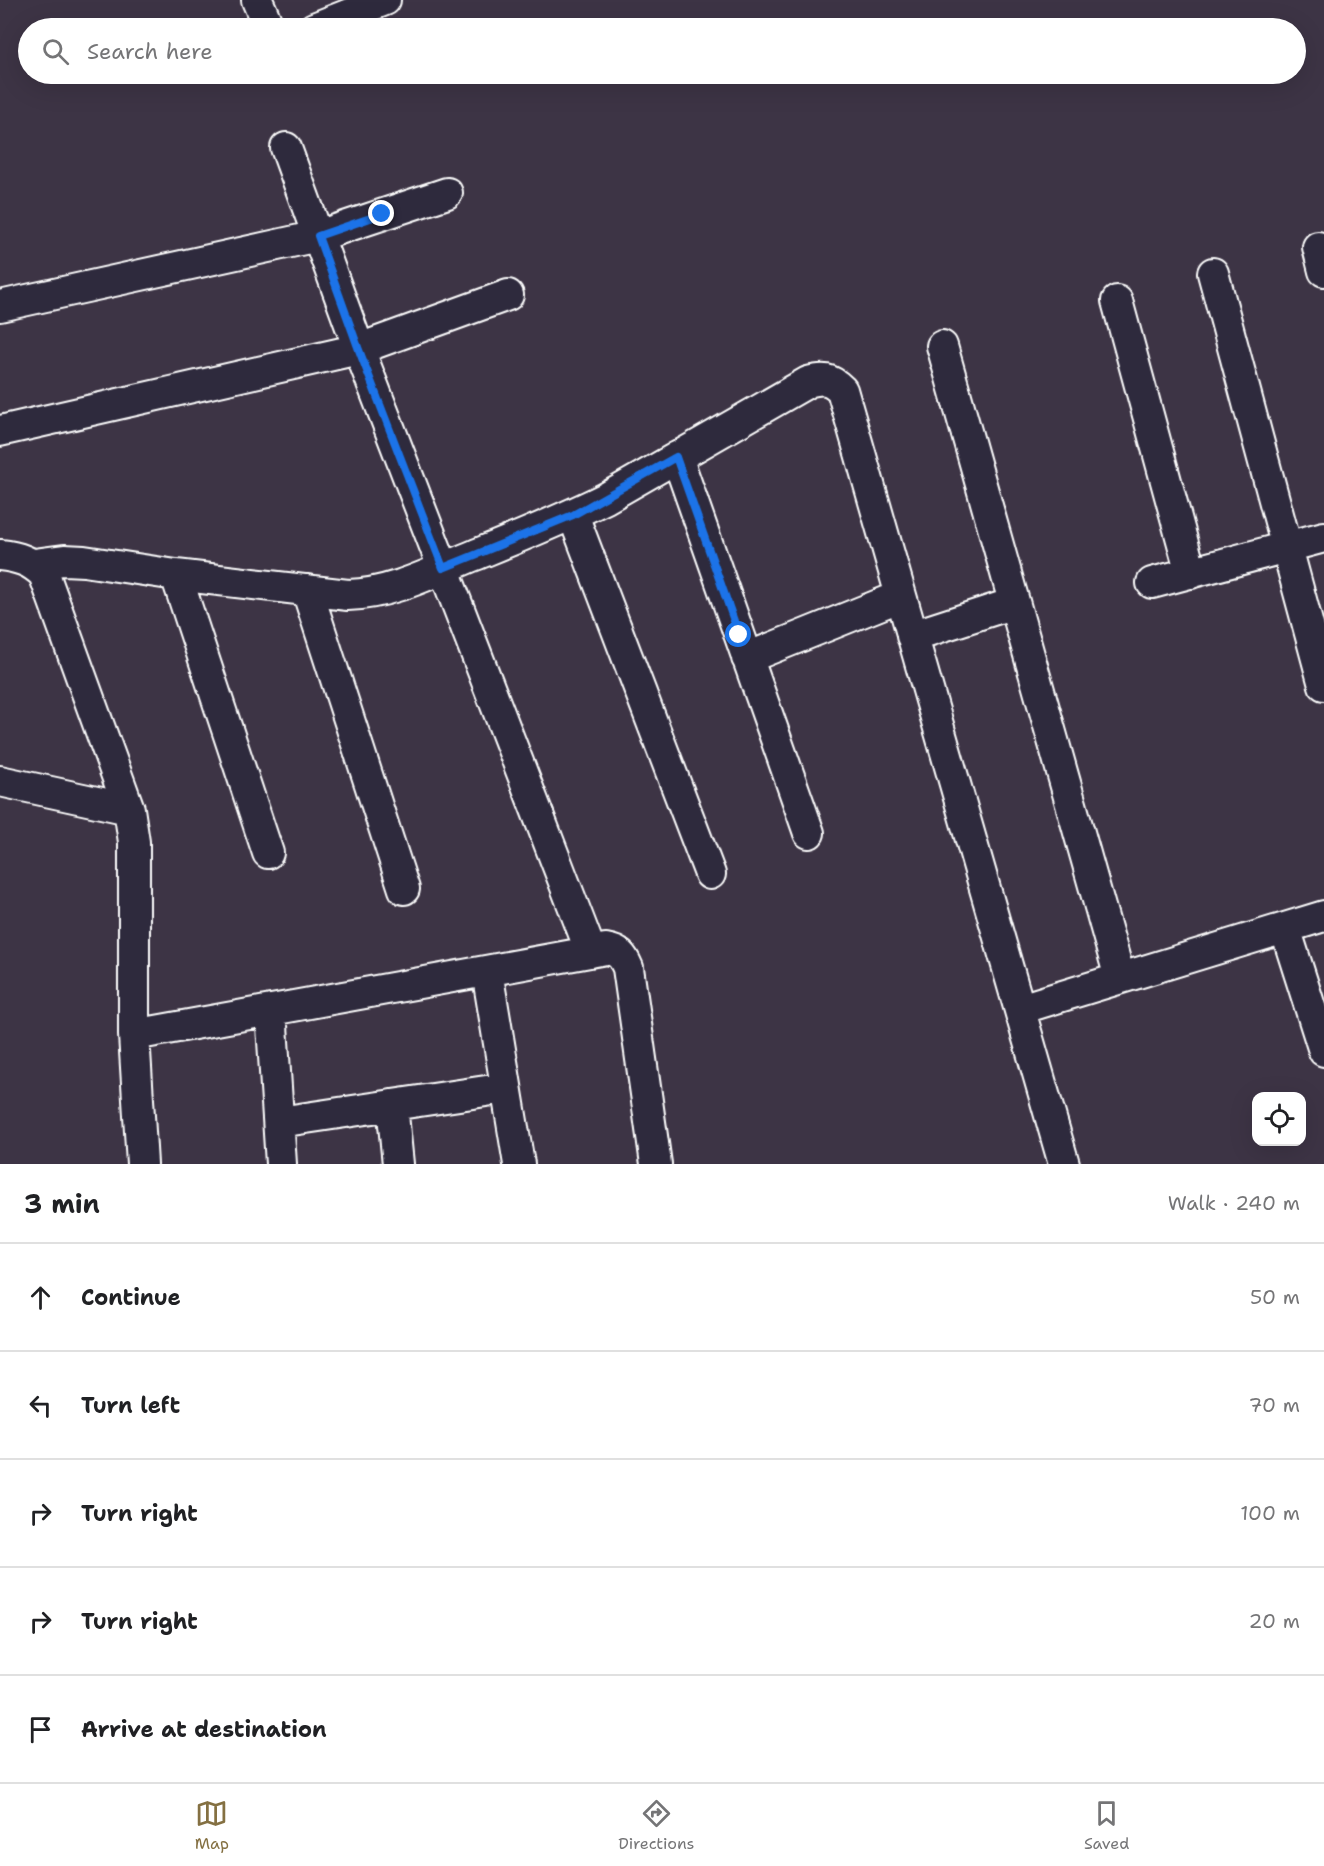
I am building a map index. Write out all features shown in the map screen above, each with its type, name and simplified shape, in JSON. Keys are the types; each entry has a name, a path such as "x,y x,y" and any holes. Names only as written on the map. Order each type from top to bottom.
{"street":[{"path":"257,0 265,18"},
{"path":"339,18 385,0"},
{"path":"286,148 359,350 591,952"},
{"path":"0,306 318,236 447,193"},
{"path":"1213,273 1324,685"},
{"path":"0,431 359,350 508,295"},
{"path":"1117,301 1191,573"},
{"path":"942,346 1120,978"},
{"path":"34,564 84,561 176,575 348,595 369,595 443,568 573,515 808,382 822,378 834,382 842,390 1064,1164"},
{"path":"676,457 809,833"},
{"path":"573,515 710,874"},
{"path":"1152,583 1324,537"},
{"path":"0,555 34,564 44,574 129,808 134,842 134,1035 142,1164"},
{"path":"176,575 268,853"},
{"path":"307,590 404,889"},
{"path":"747,658 901,596"},
{"path":"912,636 1014,603"},
{"path":"0,781 129,808"},
{"path":"1020,1009 1324,916"},
{"path":"1285,928 1324,1051"},
{"path":"134,1035 606,949 616,950 623,957 628,968 656,1164"},
{"path":"488,971 519,1164"},
{"path":"271,1010 282,1164"},
{"path":"279,1122 506,1088"},
{"path":"392,1105 398,1164"}],"route":[{"path":"382,214 318,236 443,568 573,515 676,457 739,635"}]}
